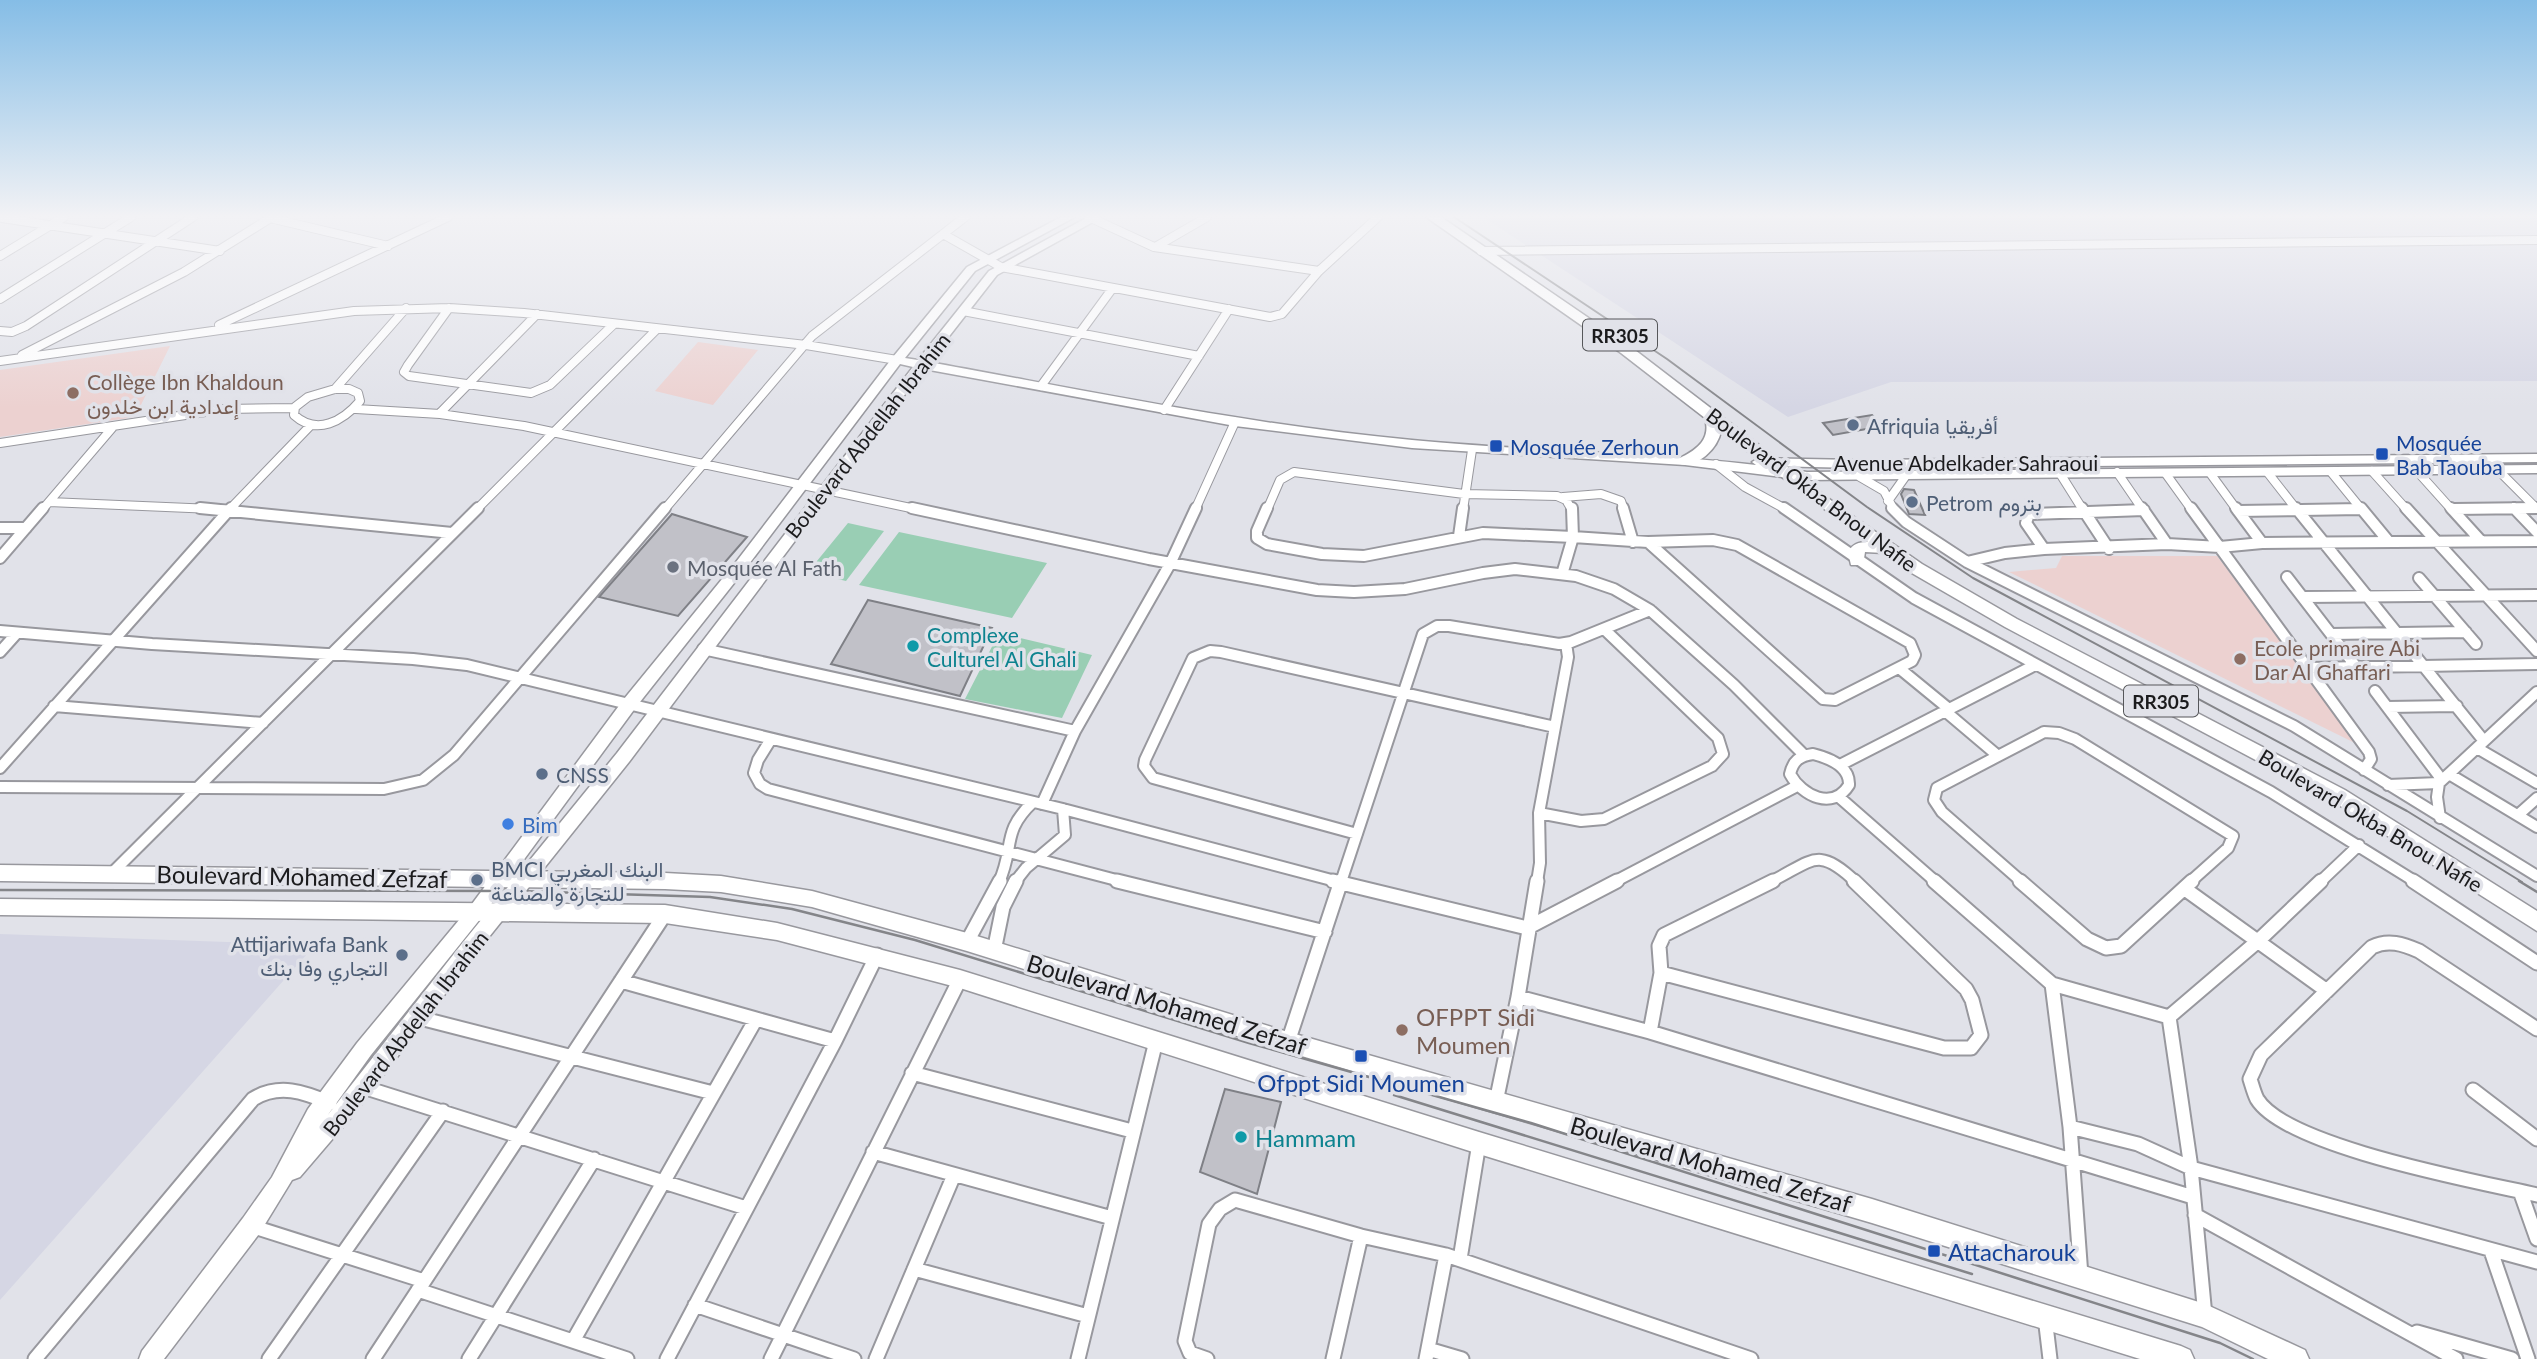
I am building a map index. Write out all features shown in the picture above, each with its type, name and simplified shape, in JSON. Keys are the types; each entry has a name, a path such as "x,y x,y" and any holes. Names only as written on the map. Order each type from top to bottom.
{"main road":[{"name":"Boulevard Okba Bnou Nafie","path":"1530,280 1710,413 1892,539 1954,578 2306,765 2382,809 2537,907"},
{"name":"Boulevard Okba Bnou Nafie","path":"1535,280 1632,343 1887,549 2011,623 2338,795 2537,922"},
{"path":"1685,461 1706,449 1714,438 1715,425 1710,413"},
{"path":"1857,561 1856,552 1861,547 1871,545 1887,549"},
{"name":"Boulevard Mohamed Zefzaf","path":"0,873 665,881 749,887 850,909 967,942 1288,1042 1872,1211 2205,1316 2296,1359"},
{"name":"Boulevard Mohamed Zefzaf","path":"0,906 665,914 755,927 877,955 960,979 1479,1143 2045,1315 2173,1358"}],"street":[{"path":"0,299 30,280"},
{"path":"0,331 12,332 26,326 96,280"},
{"path":"14,359 169,280"},
{"path":"207,331 315,280"},
{"path":"0,787 384,789 419,784 440,770 812,336 881,280"},
{"name":"Boulevard Abdellah Ibrahim","path":"150,1359 251,1226 279,1184 326,1101 475,913 630,703 962,280"},
{"name":"Boulevard Abdellah Ibrahim","path":"279,1184 346,1110 416,1017 659,710 826,488 989,280"},
{"path":"1069,280 1270,317 1282,314 1311,280"},
{"path":"1041,386 1112,289"},
{"path":"335,389 406,308"},
{"path":"0,361 354,311 449,308 537,314 806,345 1164,410 1352,438 1472,450 1685,461 1736,467"},
{"path":"449,308 404,372 409,376 523,393 539,390 550,385 614,324"},
{"path":"1164,410 1229,309"},
{"path":"963,311 1199,356"},
{"path":"440,414 537,314"},
{"path":"112,873 657,329"},
{"path":"356,409 360,401 358,393 349,389 335,389 311,396 295,408 292,414 294,420 310,426 335,421 356,409 440,414 553,432 826,488 1067,544 1304,589 1336,592 1407,588 1518,569 1563,571 1598,582 1636,600 1650,610 1706,657 1804,755"},
{"path":"0,443 225,409 295,408"},
{"path":"967,942 1000,881 1009,853 1011,828 1019,814 1037,803 1170,564 1235,422"},
{"path":"0,558 113,426"},
{"path":"0,768 230,509 310,426"},
{"path":"1459,536 1472,450"},
{"name":"Avenue Abdelkader Sahraoui","path":"1736,467 2537,458"},
{"path":"1716,464 1735,481 1811,525 1857,561 1914,598 2239,774 2359,845 2537,962"},
{"name":"Avenue Abdelkader Sahraoui","path":"1736,467 1789,468 1860,477 2537,469"},
{"path":"2498,470 2537,508"},
{"path":"2372,471 2537,650"},
{"path":"2417,471 2481,541"},
{"path":"1633,542 1621,501 1604,495 1563,498 1464,494 1294,472 1280,480 1256,535 1260,542 1267,544 1352,557 1391,553 1459,536 1502,533 1633,542 1718,540 1737,545 1910,643 1915,655 1912,661 1835,700 1820,698 1648,542"},
{"path":"2117,472 2167,544"},
{"path":"2330,472 2389,542"},
{"path":"2210,473 2262,543"},
{"path":"2268,473 2457,706 2481,745 2537,783"},
{"path":"2166,474 2369,752 2371,759 2364,770"},
{"path":"2061,475 2109,549"},
{"path":"1860,477 1884,491 1906,522 1967,562 2274,716 2537,876"},
{"path":"1888,500 1905,477"},
{"path":"1563,498 1574,514 1574,538 1563,571"},
{"path":"49,502 230,509 452,533"},
{"path":"2454,509 2537,508"},
{"path":"2238,511 2361,509"},
{"path":"2514,509 2537,533"},
{"path":"2044,550 2026,523 2026,517 2144,510"},
{"path":"0,528 26,528"},
{"path":"1967,562 2006,553 2167,544 2220,547 2262,543 2537,541"},
{"path":"2287,576 2357,668"},
{"path":"2419,578 2476,644"},
{"path":"2304,597 2535,598"},
{"path":"1288,1042 1421,638 1426,631 1437,626 1457,626 1545,643 1566,643 1650,610"},
{"path":"1539,813 1581,821 1604,819 1712,766 1723,754 1718,738 1604,629"},
{"path":"0,631 484,666 520,678 1063,808 1341,883 1527,928 1797,786"},
{"path":"2331,634 2466,632"},
{"path":"0,652 18,633"},
{"path":"1496,1102 1518,997 1527,928 1540,863 1539,813 1569,657 1566,643"},
{"path":"703,649 1075,731"},
{"path":"1357,834 1164,783 1147,772 1145,760 1193,658 1200,653 1221,652 1555,727"},
{"path":"2307,668 2537,664"},
{"path":"1840,765 2035,665"},
{"path":"1899,668 1997,755"},
{"path":"2375,691 2443,779 2537,827"},
{"path":"2440,818 2437,797 2443,779 2535,698"},
{"path":"54,706 263,723"},
{"path":"2387,707 2457,706"},
{"path":"2059,733 2075,738 2229,832 2233,836 2232,844 2121,946 2106,948 2087,939 1937,806 1934,795 1937,788 1997,755 2036,734 2059,733"},
{"path":"771,739 756,764 753,776 759,785 1009,853 1325,932"},
{"path":"1839,797 1849,786 1849,779 1840,765 1822,756 1804,755 1797,758 1790,768 1790,774 1797,786 1818,798 1839,797 2052,984 2169,1017"},
{"path":"2388,785 2443,779"},
{"path":"2518,815 2537,798"},
{"path":"994,951 998,923 1024,870 1065,835 1063,808"},
{"path":"2169,1017 2258,941 2359,845"},
{"path":"1650,1032 1661,973 1659,946 1668,932 1811,860 1825,858 1842,869 1966,989 1972,1000 1981,1035 1971,1048 1944,1048 1661,973"},
{"path":"2185,889 2327,991"},
{"path":"373,1359 665,914"},
{"path":"2537,1029 2419,951 2392,942 2372,947 2255,1062 2251,1070 2252,1085 2265,1106 2290,1125 2335,1146 2537,1195"},
{"path":"667,1359 835,1041 877,955"},
{"path":"771,1359 960,979"},
{"path":"621,981 835,1041"},
{"path":"2052,984 2070,1127 2081,1279"},
{"path":"1518,997 1650,1032 2193,1197"},
{"path":"416,1017 713,1093"},
{"path":"2169,1017 2191,1168 2205,1316"},
{"path":"573,1340 666,1181 755,1019"},
{"path":"1078,1359 1156,1041"},
{"path":"912,1073 1132,1131"},
{"path":"363,1087 746,1208"},
{"path":"2473,1090 2537,1139"},
{"path":"35,1359 253,1099 267,1091 300,1091 346,1110"},
{"path":"269,1359 443,1111"},
{"path":"2070,1127 2138,1144 2191,1168 2537,1262"},
{"path":"1462,1359 1427,1354 1479,1143"},
{"path":"873,1152 1112,1218"},
{"path":"469,1359 594,1159"},
{"path":"876,1359 954,1175"},
{"path":"2521,1191 2537,1239"},
{"path":"1207,1359 1190,1353 1185,1342 1209,1224 1226,1203 1235,1200 1361,1236 1453,1257 1721,1354 1751,1359"},
{"path":"2195,1215 2456,1359"},
{"path":"251,1226 345,1254 496,1315 627,1359"},
{"path":"1334,1359 1361,1236"},
{"path":"2491,1251 2528,1359"},
{"path":"914,1269 1088,1316"},
{"path":"695,1305 854,1359"},
{"path":"2045,1315 2050,1359"},
{"path":"2402,1328 2512,1359"}],"shaded area":[{"path":"1580,280 2537,280 2537,381 1891,382 1788,417"},
{"path":"698,342 758,350 713,405 655,391"},
{"name":"Collège Ibn Khaldoun إعدادية ابن خلدون","path":"170,346 135,417 0,437 0,370"},
{"name":"Ecole primaire Abi Dar Al Ghaffari","path":"2062,556 2217,556 2361,746 2009,572 2056,568"},
{"path":"0,934 315,945 0,1300"}],"green space":[{"path":"848,523 884,531 846,581 808,572"},
{"path":"899,532 1047,563 1012,618 859,585"},
{"path":"999,633 1092,655 1062,718 965,699"}],"building":[{"name":"Afriquia أفريقيا","path":"1872,415 1883,426 1833,435 1823,423"},
{"name":"Petrom بتروم","path":"1904,489 1914,490 1925,515 1909,514 1901,494"},
{"name":"Mosquée Al Fath","path":"672,514 747,537 678,616 599,597"},
{"name":"Complexe Culturel Al Ghali","path":"868,600 992,628 960,696 831,664"},
{"name":"Hammam","path":"1225,1089 1281,1102 1257,1194 1200,1172"}],"tram line":[{"path":"1549,280 1667,359 1867,507 1973,578 2407,811 2522,882"},
{"path":"2519,881 2537,892"},
{"path":"0,890 518,891 710,897 792,909 915,940 1249,1043 1531,1123 2220,1343 2253,1359"},
{"path":"1394,1095 1972,1274"}],"place":[{"name":"Collège Ibn Khaldoun إعدادية ابن خلدون","path":"73,393"},
{"name":"Afriquia أفريقيا","path":"1853,425"},
{"name":"Mosquée Zerhoun","path":"1496,446"},
{"name":"Mosquée Bab Taouba","path":"2382,454"},
{"name":"Petrom بتروم","path":"1912,502"},
{"name":"Mosquée Al Fath","path":"673,567"},
{"name":"Complexe Culturel Al Ghali","path":"913,646"},
{"name":"Ecole primaire Abi Dar Al Ghaffari","path":"2240,659"},
{"name":"CNSS","path":"542,774"},
{"name":"Bim","path":"508,824"},
{"name":"BMCI البنك المغربي للتجارة والصناعة","path":"477,880"},
{"name":"Attijariwafa Bank التجاري وفا بنك","path":"402,955"},
{"name":"OFPPT Sidi Moumen","path":"1402,1030"},
{"name":"Ofppt Sidi Moumen","path":"1361,1056"},
{"name":"Hammam","path":"1241,1137"},
{"name":"Attacharouk","path":"1934,1251"}]}
